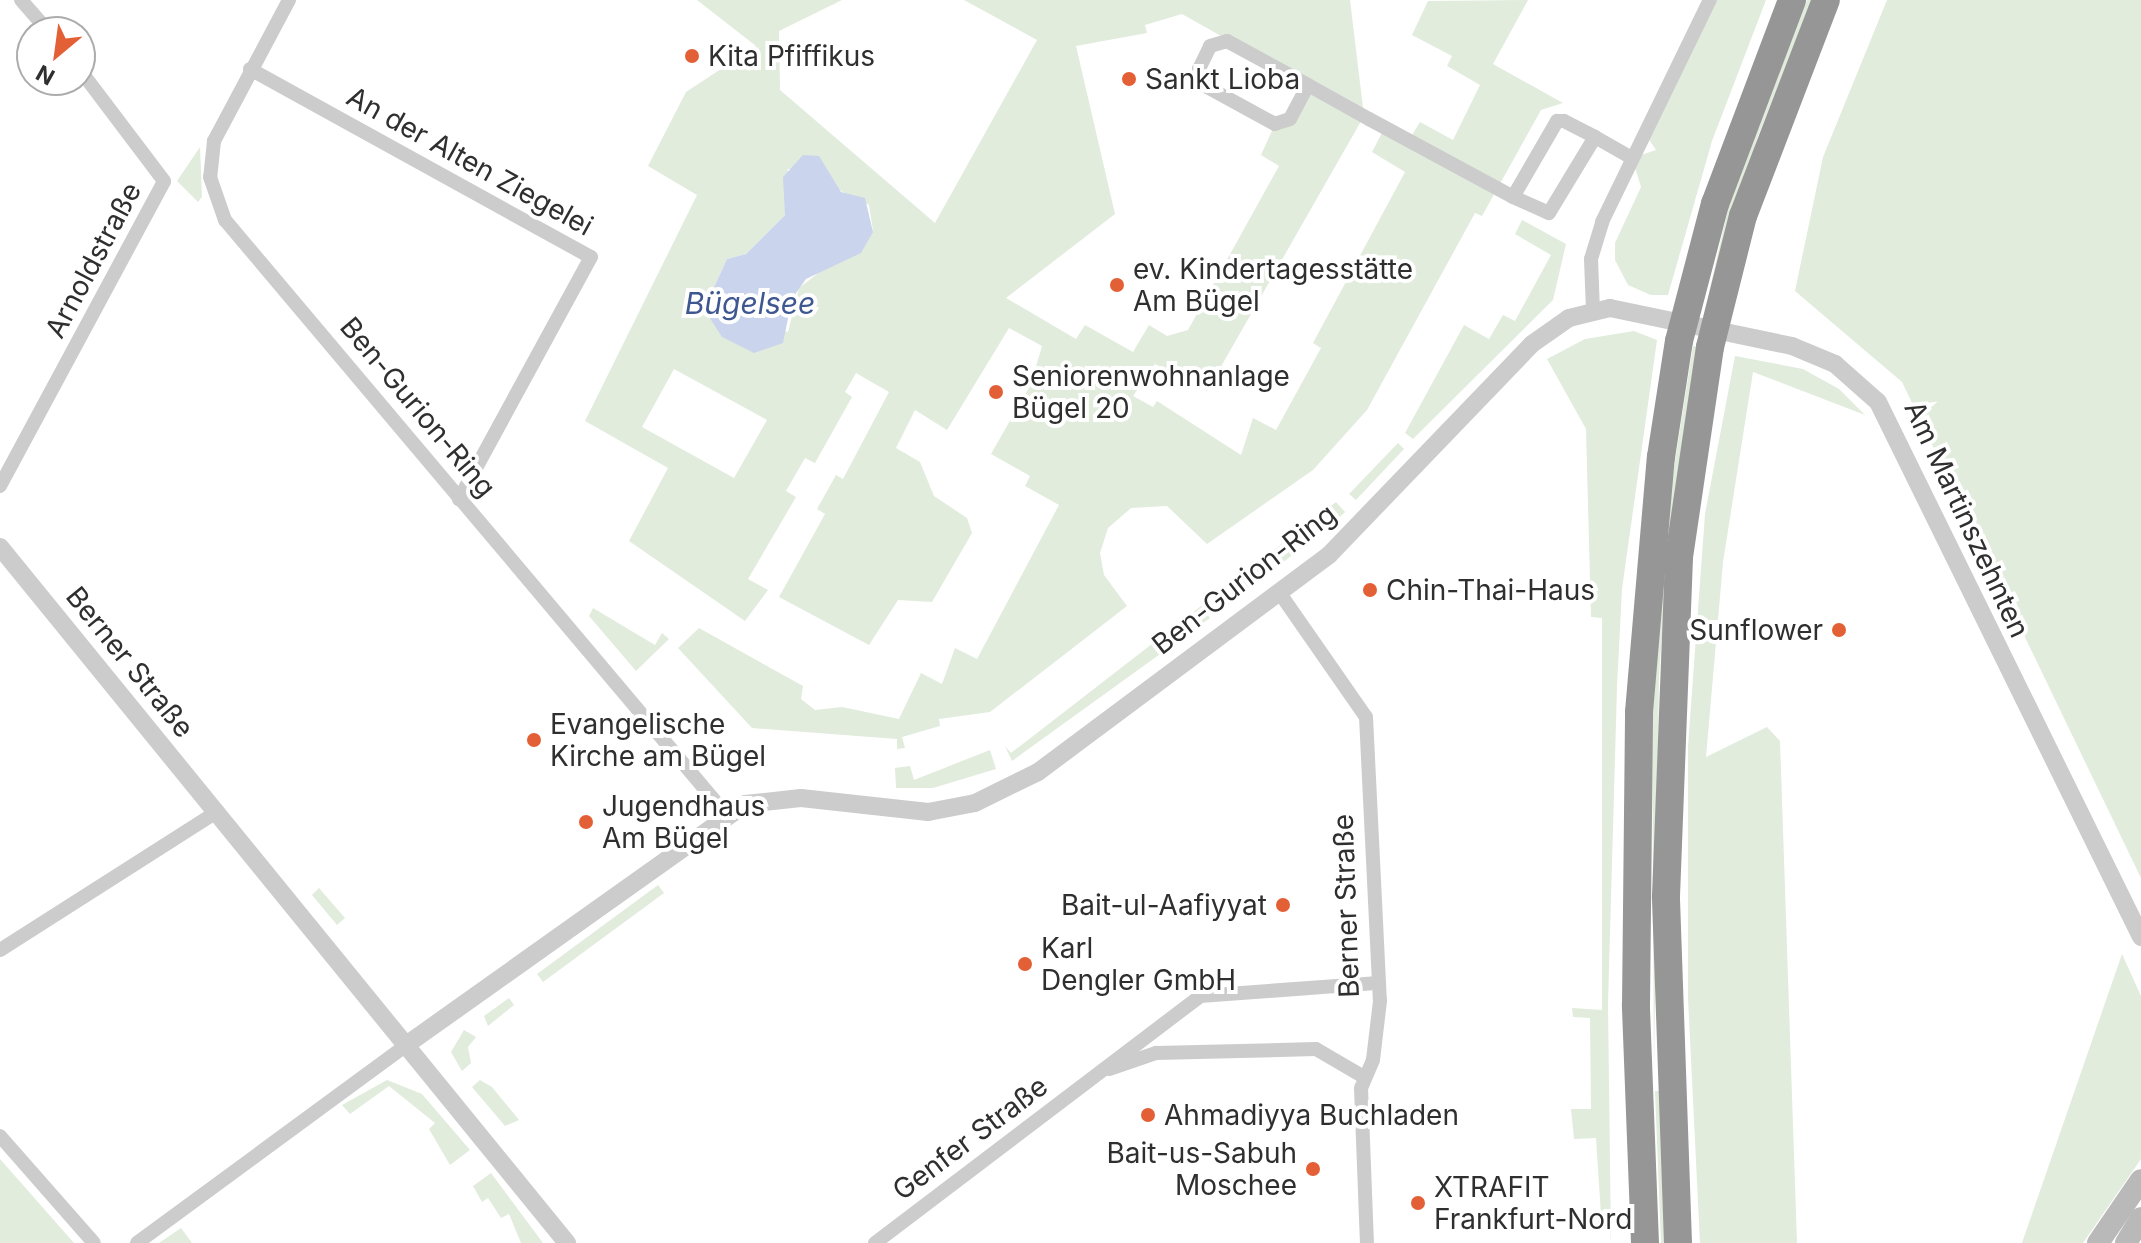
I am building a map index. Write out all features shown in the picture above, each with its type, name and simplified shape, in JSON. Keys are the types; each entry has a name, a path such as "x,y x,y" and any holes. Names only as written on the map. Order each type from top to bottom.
{"highway":[{"path":"1645,1243 1636,1005 1639,712 1661,457 1679,341 1715,204 1792,0"},
{"path":"1678,1243 1666,896 1673,650 1686,498 1710,347 1743,216 1826,0"}],"main road":[{"path":"2098,1243 2138,1182"},
{"path":"2126,1243 2141,1218"}],"street":[{"path":"21,0 35,16"},
{"name":"Ben-Gurion-Ring","path":"289,0 250,69 211,158 225,220 725,813"},
{"path":"1593,311 1595,246 1632,158 1710,0"},
{"path":"1308,85 1290,119 1275,124 1207,87 1199,69 1210,46 1227,41 1308,85 1513,197 1549,213 1595,137"},
{"name":"An der Alten Ziegelei","path":"250,69 591,257 459,499"},
{"name":"Arnoldstraße","path":"0,486 164,181 96,91"},
{"path":"1513,197 1557,121 1595,137 1632,158"},
{"name":"Ben-Gurion-Ring","path":"409,1043 725,813 801,798 928,812 1000,794 1279,592 1351,535 1532,344 1593,311"},
{"name":"Am Martinszehnten","path":"1593,311 1648,315 1761,338 1835,364 1878,402 2141,937"},
{"name":"Berner Straße","path":"0,547 409,1043 567,1243"},
{"name":"Berner Straße","path":"1279,592 1366,717 1379,983 1373,1060 1364,1077 1367,1243"},
{"path":"0,950 217,812"},
{"name":"Genfer Straße","path":"875,1243 1200,996 1379,983"},
{"path":"137,1243 409,1043"},
{"name":"Genfer Straße","path":"1097,1073 1156,1053 1316,1049 1364,1077"},
{"path":"0,1136 94,1243"}],"green space":[{"path":"697,0 842,0 779,31 780,90 935,223 1037,40 964,0 1350,0 1364,116 1207,391 1155,364 1133,396 1153,407 1157,401 1241,455 1253,418 1276,430 1321,348 1313,343 1405,172 1372,152 1385,127 1409,140 1420,122 1453,140 1480,85 1447,66 1452,56 1412,35 1428,1 1528,0 1493,64 1563,103 1541,110 1482,216 1475,213 1367,410 1313,470 1207,544 1167,506 1131,508 1108,528 1100,553 1104,575 1127,606 990,712 939,719 940,726 902,737 905,748 897,749 897,739 752,728 678,648 699,628 803,686 801,699 815,710 842,707 899,719 921,673 942,684 955,648 977,659 1059,505 1025,486 1030,476 991,454 1031,384 1042,346 1009,328 947,430 915,410 896,448 920,462 934,496 967,518 972,533 932,602 898,600 869,645 779,597 825,514 817,509 836,475 843,479 889,392 856,373 845,392 852,397 815,463 805,458 786,491 796,497 748,579 768,590 745,621 629,541 668,468 585,421 697,195 648,166 686,92 756,46","holes":["1182,14 1308,85 1282,124 1275,124 1261,155 1279,166 1188,330 1167,336 1149,325 1133,352 1085,325 1076,339 1006,298 1115,214 1076,46 1147,33 1145,25","788,169 826,172 833,187 869,205 873,231 799,288 788,332 704,309 727,259 746,254 785,215","674,369 767,420 734,478 642,427"]},
{"path":"1710,0 1766,0 1712,141 1668,295 1651,295 1628,285 1615,260 1615,243 1641,187 1632,158 1656,150 1644,132"},
{"path":"1807,0 1813,0 1758,136 1706,306 1730,200"},
{"path":"1887,0 2141,0 2141,878 1902,382 1795,291 1823,157"},
{"path":"200,147 202,197 198,202 177,181"},
{"path":"1522,220 1566,244 1553,300 1413,439 1405,433 1464,325 1489,339 1503,315 1515,321 1551,255 1515,234"},
{"path":"1634,331 1657,340 1622,589 1617,687 1608,1004 1611,1243 1609,1215 1601,1215 1596,1138 1574,1139 1571,1109 1591,1109 1590,1018 1573,1017 1572,1008 1602,1010 1602,618 1591,617 1586,429 1547,359 1585,339"},
{"path":"1693,346 1700,347 1667,567 1659,677 1654,1078 1652,707 1670,493"},
{"path":"1735,356 1803,369 1839,389 1865,415 1753,372 1723,562 1706,757 1767,727 1780,741 1797,1243 1700,1243 1688,998 1688,746 1705,514"},
{"path":"1398,443 1404,449 1356,500 1349,494"},
{"path":"1336,502 1345,512 1337,520 1227,606 1217,594"},
{"path":"1201,606 1210,618 1012,761 1005,746 1011,753"},
{"path":"593,608 655,645 662,633 669,639 636,671 589,616"},
{"path":"990,750 996,769 933,788 896,788 895,768 910,766 914,780"},
{"path":"658,885 664,893 543,982 537,974"},
{"path":"319,888 345,918 337,925 312,895"},
{"path":"2122,954 2141,996 2141,1159 2083,1243 2022,1243"},
{"path":"509,998 514,1005 488,1026 484,1016"},
{"path":"464,1030 476,1037 468,1047 471,1063 462,1071 451,1052"},
{"path":"387,1080 422,1094 470,1150 450,1165 429,1129 435,1123 389,1086 350,1114 342,1105"},
{"path":"480,1080 492,1087 519,1120 505,1126 472,1087"},
{"path":"1655,1091 1660,1091 1666,1243 1661,1243"},
{"path":"0,1159 15,1176 74,1243 0,1243"},
{"path":"491,1173 543,1243 521,1243 509,1214 501,1218 488,1198 482,1202 473,1186"},
{"path":"181,1228 192,1243 159,1243"}],"water":[{"name":"Bügelsee","path":"803,155 819,156 841,192 865,198 873,232 861,253 806,279 792,299 783,343 754,353 722,337 704,309 727,259 746,254 785,215 783,177"}],"place":[{"name":"Kita Pfiffikus","path":"692,56"},
{"name":"Sankt Lioba","path":"1129,79"},
{"name":"ev. Kindertagesstätte Am Bügel","path":"1117,285"},
{"name":"Seniorenwohnanlage Bügel 20","path":"996,392"},
{"name":"Chin-Thai-Haus","path":"1370,590"},
{"name":"Sunflower","path":"1839,630"},
{"name":"Evangelische Kirche am Bügel","path":"534,740"},
{"name":"Jugendhaus Am Bügel","path":"586,822"},
{"name":"Bait-ul-Aafiyyat","path":"1283,905"},
{"name":"Karl Dengler GmbH","path":"1025,964"},
{"name":"Ahmadiyya Buchladen","path":"1148,1115"},
{"name":"Bait-us-Sabuh Moschee","path":"1313,1169"},
{"name":"XTRAFIT Frankfurt-Nord","path":"1418,1203"}]}
